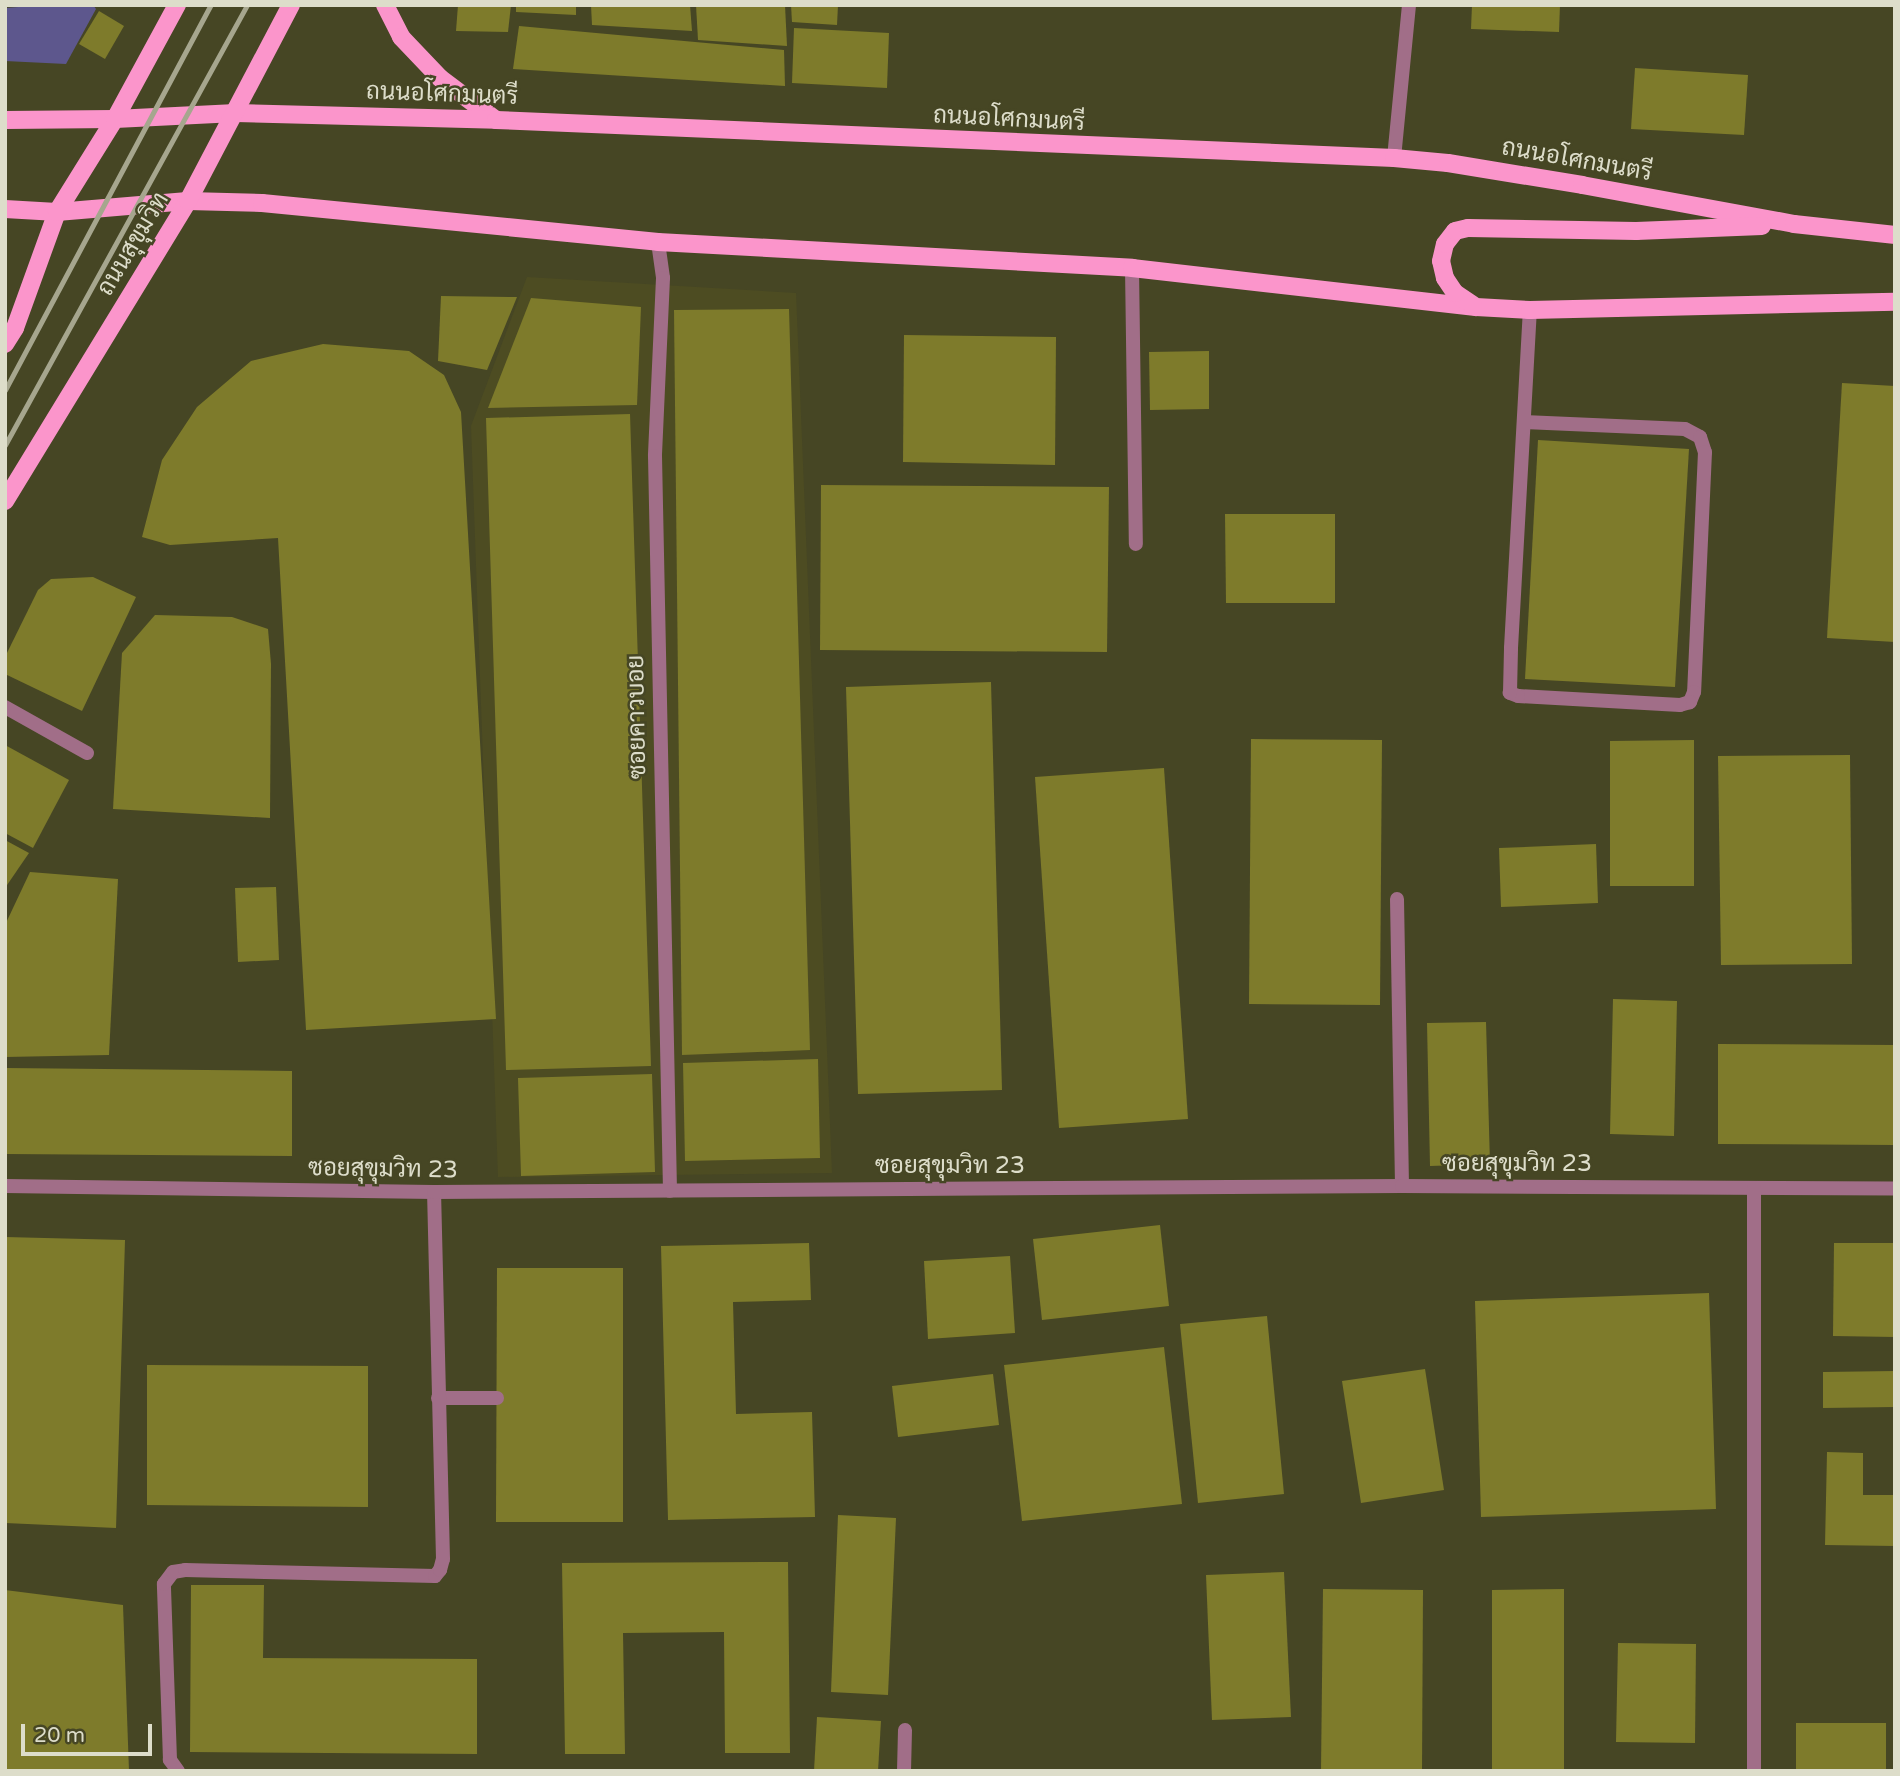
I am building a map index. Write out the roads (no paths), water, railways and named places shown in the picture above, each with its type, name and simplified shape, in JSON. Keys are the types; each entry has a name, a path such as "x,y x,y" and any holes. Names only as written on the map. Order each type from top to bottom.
{"main road":[{"path":"5,344 15,328 57,212 115,119 177,5"},
{"name":"ถนนสุขุมวิท","path":"5,501 188,201 291,5"},
{"path":"385,5 401,37 440,78 496,120"},
{"name":"ถนนอโศกมนตรี","path":"5,120 115,119 236,113 496,120 1394,158 1448,163 1582,185 1794,224 1895,235"},
{"path":"5,209 57,212 188,201 285,205 658,242 1132,268 1476,307 1530,310 1895,302"},
{"path":"1476,307 1455,293 1445,278 1441,261 1445,244 1455,231 1468,228 1636,231 1794,224"}],"street":[{"path":"1394,158 1409,5"},
{"name":"ซอยคาวบอย","path":"658,242 663,278 654,456 670,1191"},
{"path":"1132,268 1136,544"},
{"path":"1524,422 1685,429 1700,437 1705,452 1694,692 1690,702 1680,705 1518,696 1510,693 1524,422 1530,310"},
{"path":"5,707 87,753"},
{"path":"1397,899 1402,1186"},
{"name":"ซอยสุขุมวิท 23","path":"5,1186 434,1192 1402,1186 1895,1189"},
{"path":"1754,1188 1754,1771"},
{"path":"178,1771 170,1760 164,1584 173,1572 185,1570 435,1576 440,1570 443,1559 434,1192"},
{"path":"438,1398 497,1398"},
{"path":"904,1771 905,1730"}],"railway":[{"path":"5,390 211,5"},
{"path":"5,445 247,5"}]}
